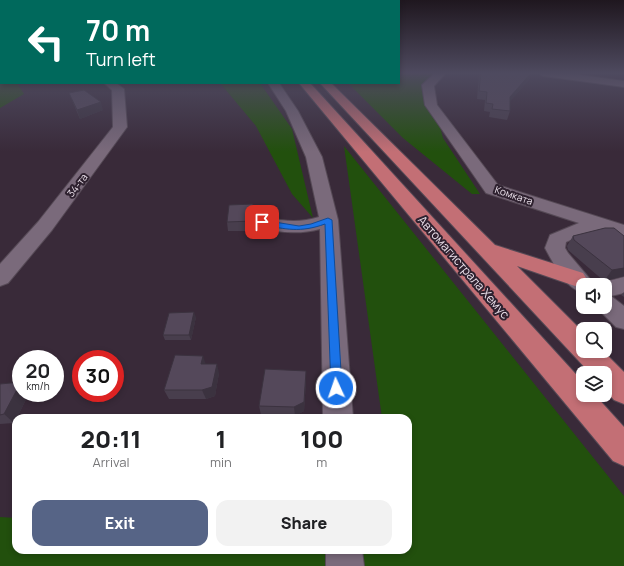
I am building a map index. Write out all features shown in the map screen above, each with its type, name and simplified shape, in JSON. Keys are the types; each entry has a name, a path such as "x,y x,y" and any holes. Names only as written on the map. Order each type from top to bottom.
{"highway":[{"name":"Автомагистрала Хемус","path":"318,99 624,450"},
{"name":"Автомагистрала Хемус","path":"341,99 576,341"},
{"path":"487,249 576,280"},
{"path":"593,358 624,390"}],"street":[{"name":"34-та","path":"0,278 45,226 120,127 119,99"},
{"path":"284,99 292,111 314,157 328,220 338,414"},
{"name":"Комката","path":"430,99 431,105 492,189 586,223 624,231"},
{"path":"262,222 299,228 312,226 328,220"},
{"path":"577,278 555,248 557,239 586,223 624,240"},
{"path":"612,288 624,285"},
{"path":"612,309 624,320"},
{"path":"344,554 345,566"}],"green space":[{"path":"0,99 15,99 0,108"},
{"path":"234,99 271,99 292,129 313,218 292,194 256,126"},
{"path":"364,99 433,99 443,138 480,194 472,194 403,138"},
{"path":"344,146 624,496 624,566 0,566 0,517 12,518 12,554 412,554 412,414 381,414"}],"building":[{"path":"72,99 97,99 101,102 77,110"},
{"path":"486,99 510,99 510,111 492,109 493,104 486,103"},
{"path":"253,204 250,213 252,221 227,222 229,205"},
{"path":"605,228 614,228 624,236 624,268 612,270 574,240 573,236"},
{"path":"194,312 189,335 163,335 169,313"},
{"path":"175,355 203,356 201,364 217,364 212,387 202,390 164,390"},
{"path":"265,369 306,371 304,402 294,407 259,406"},
{"path":"12,383 12,399 4,414 0,415 0,384"}],"route":[{"path":"262,222 299,228 312,226 328,220 336,388"}]}
